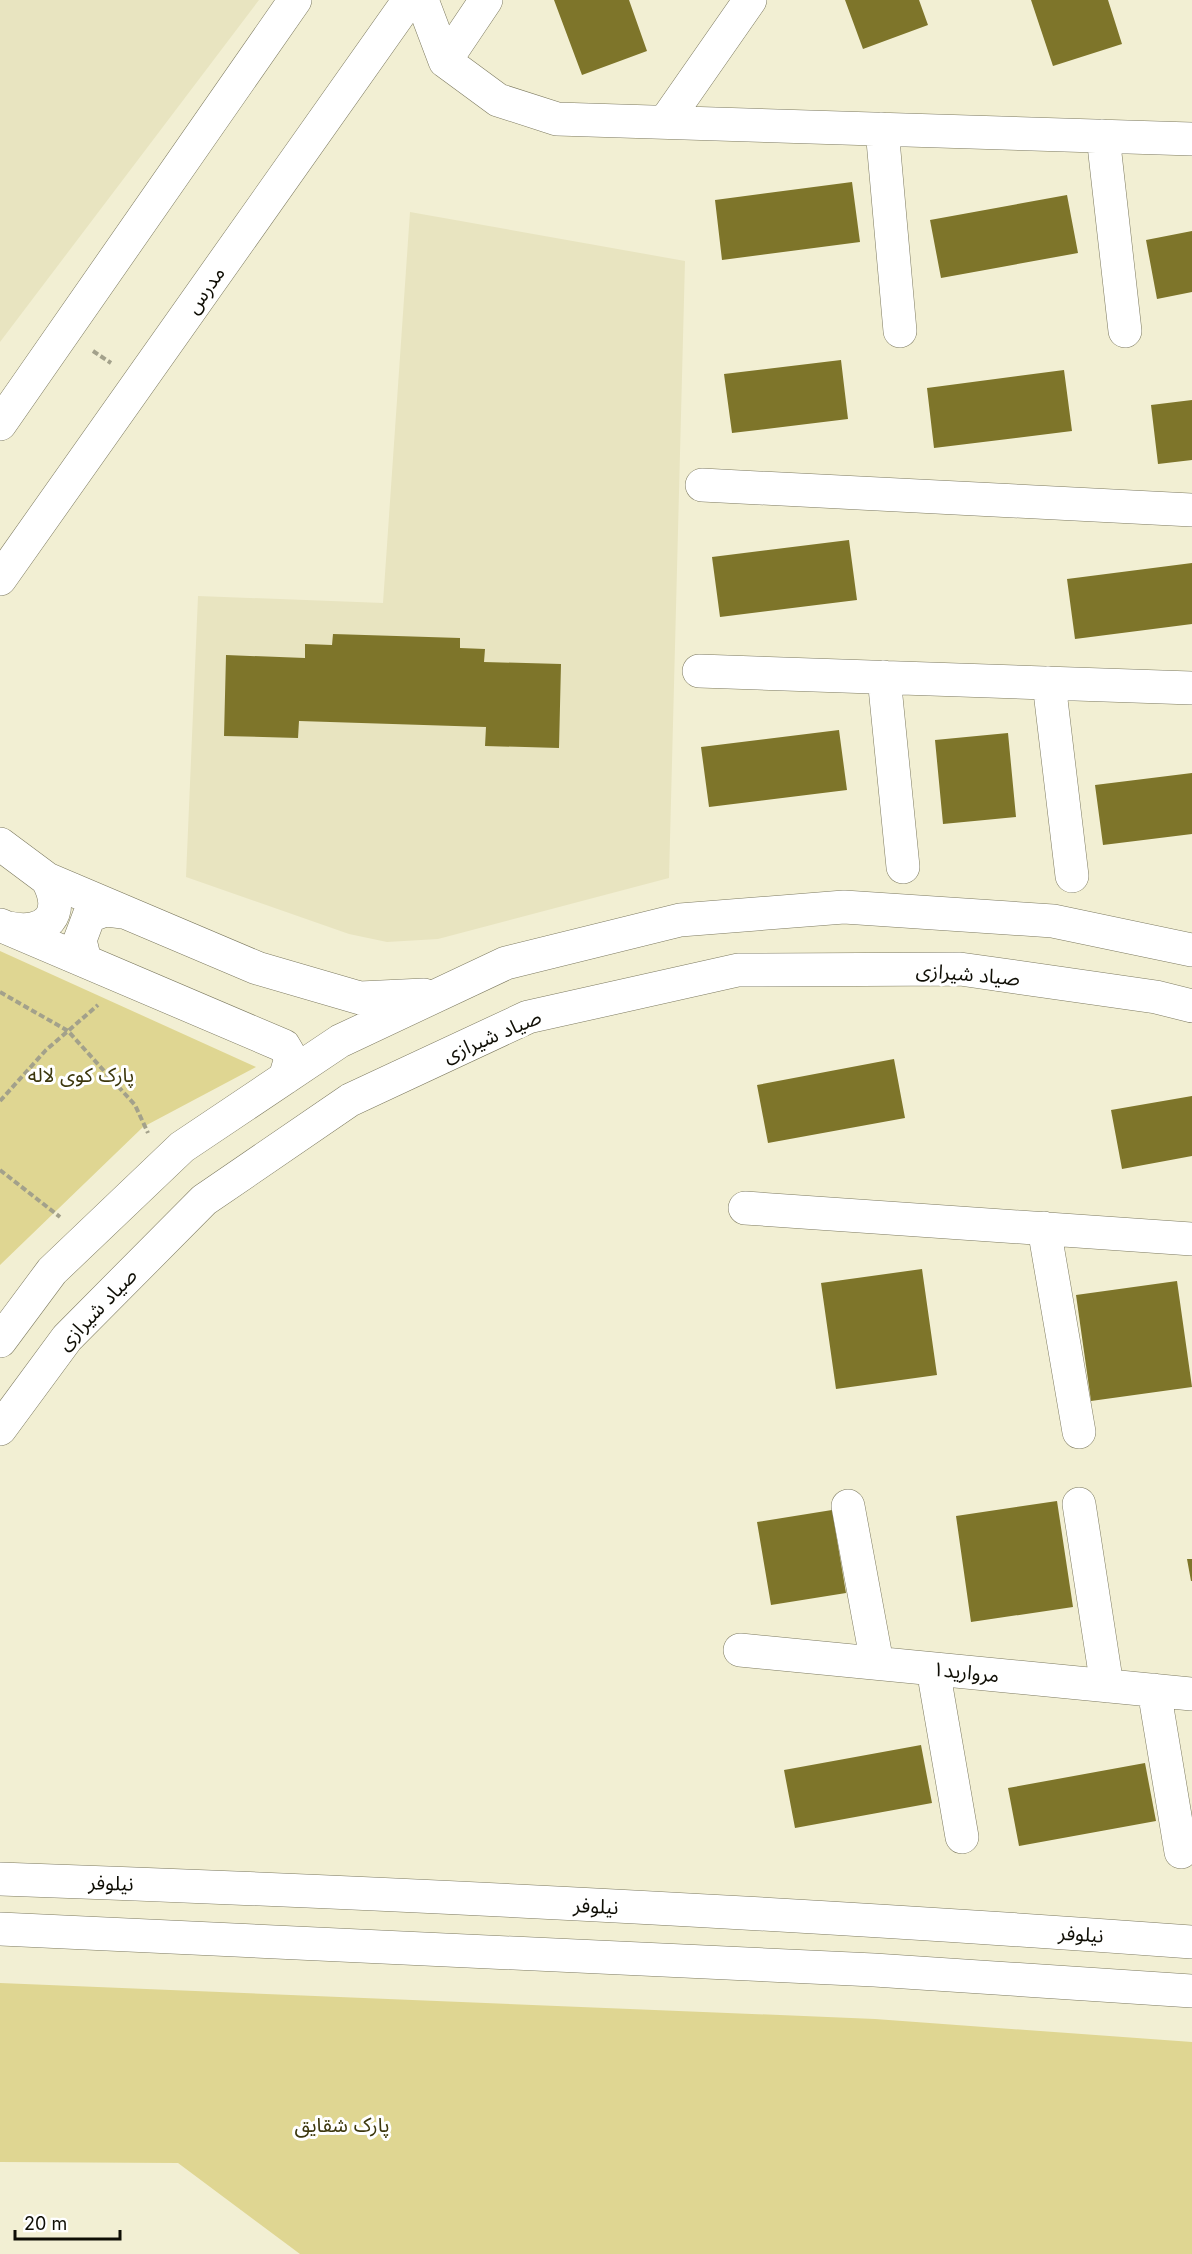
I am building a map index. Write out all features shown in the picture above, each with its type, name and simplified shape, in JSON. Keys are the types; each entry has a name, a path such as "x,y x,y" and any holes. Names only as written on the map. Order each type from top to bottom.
{"street":[{"path":"0,424 295,0"},
{"name":"مدرس","path":"0,579 409,0"},
{"path":"422,0 445,61 498,100 557,119 1192,139"},
{"path":"445,61 486,0"},
{"path":"665,122 750,0"},
{"path":"882,129 900,331"},
{"path":"1103,136 1125,331"},
{"path":"702,485 1192,510"},
{"path":"699,671 1192,688"},
{"path":"884,677 903,867"},
{"path":"1049,683 1072,876"},
{"path":"0,844 47,879 257,968 360,998 441,994"},
{"path":"4,927 25,932 37,930 45,925 52,915 54,902 53,889 47,879"},
{"path":"0,1341 52,1271 182,1148 340,1041 506,963 680,920 844,907 1053,921 1192,950"},
{"path":"85,961 80,940 88,916 105,910 121,912"},
{"path":"4,927 284,1046 291,1058 285,1078"},
{"name":"صیاد شیرازی","path":"0,1428 66,1338 204,1200 350,1100 528,1017 738,969 960,969 1156,997 1192,1006"},
{"path":"745,1208 1192,1239"},
{"path":"1044,1228 1079,1432"},
{"path":"1079,1504 1107,1686"},
{"path":"848,1506 877,1663"},
{"name":"مروارید۱","path":"740,1650 1192,1694"},
{"path":"933,1669 962,1837"},
{"path":"1154,1690 1181,1852"},
{"name":"نیلوفر","path":"0,1879 222,1887 919,1923 1192,1942"},
{"path":"0,1929 874,1970 1192,1991"}],"path":[{"path":"65,331 139,382"},
{"path":"0,1101 46,1050 129,979"},
{"path":"0,992 68,1031 135,1105 163,1165"},
{"path":"0,1170 87,1238"}],"shaded area":[{"path":"0,0 259,0 0,342"},
{"path":"410,212 685,261 669,878 438,939 387,942 349,934 186,877 198,596 383,603"}],"green space":[{"name":"پارک کوی لاله","path":"0,951 256,1067 143,1127 0,1265"},
{"name":"پارک شقایق","path":"0,1983 875,2019 1192,2042 1192,2254 300,2254 178,2163 0,2162"}],"building":[{"path":"554,0 629,0 647,51 582,75"},
{"path":"845,0 919,0 928,25 863,49"},
{"path":"1031,0 1108,0 1122,44 1053,66"},
{"path":"852,182 860,242 722,260 715,200"},
{"path":"1067,195 1078,253 941,278 930,220"},
{"path":"1192,231 1192,292 1157,299 1146,240"},
{"path":"841,360 848,419 732,433 724,374"},
{"path":"1064,370 1072,431 934,448 927,388"},
{"path":"1192,400 1192,460 1158,464 1151,405"},
{"path":"849,540 857,600 720,617 712,557"},
{"path":"1192,563 1192,624 1075,639 1067,579"},
{"path":"333,634 460,638 460,648 485,649 484,662 561,664 559,748 485,746 486,727 299,721 298,738 224,736 226,655 305,658 305,644 332,645"},
{"path":"839,730 847,790 709,807 701,747"},
{"path":"1008,733 1016,817 943,824 935,740"},
{"path":"1192,773 1192,834 1103,845 1095,785"},
{"path":"894,1059 905,1118 768,1143 757,1085"},
{"path":"1192,1096 1192,1156 1122,1169 1111,1110"},
{"path":"922,1269 937,1375 836,1389 821,1283"},
{"path":"1177,1281 1192,1387 1091,1401 1076,1295"},
{"path":"1057,1501 1073,1607 971,1622 956,1516"},
{"path":"832,1510 846,1593 771,1605 757,1522"},
{"path":"1187,1559 1192,1559 1192,1581 1191,1581"},
{"path":"921,1745 932,1803 795,1828 784,1770"},
{"path":"1145,1763 1156,1821 1019,1846 1008,1788"}]}
